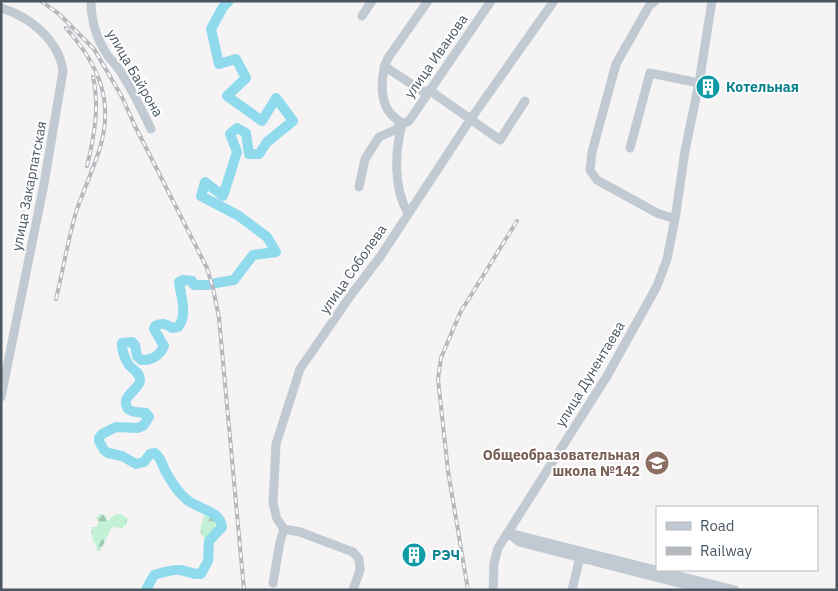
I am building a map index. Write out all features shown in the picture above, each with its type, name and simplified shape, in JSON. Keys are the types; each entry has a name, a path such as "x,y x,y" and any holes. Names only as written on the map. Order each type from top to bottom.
{"street":[{"name":"улица Байрона","path":"91,1 92,20 95,31 105,51 136,98 151,129"},
{"path":"362,16 372,1"},
{"path":"408,213 402,203 399,190 397,151 402,124 391,115 385,103 382,81 384,66 388,58 428,1"},
{"name":"улица Иванова","path":"359,187 365,159 379,137 409,121 491,1"},
{"name":"улица Соболева","path":"284,530 277,519 273,503 276,444 300,369 351,295 380,257 470,120 554,1"},
{"path":"655,1 649,6 616,64 592,152 590,170 597,180 658,213 675,219"},
{"name":"улица Дунентаева","path":"493,590 494,563 498,548 607,376 657,286 667,259 675,219 685,151 699,83 712,1"},
{"name":"улица Закарпатская","path":"1,8 21,16 45,36 60,57 63,71 44,184 1,397"},
{"path":"384,66 428,92 500,140 524,101"},
{"path":"630,148 650,73 699,83"},
{"path":"273,583 284,530 300,532 353,552 359,559 360,570 352,590"},
{"path":"509,533 519,542 706,590"},
{"path":"509,533 656,570"},
{"path":"572,590 580,558"},
{"path":"660,571 735,590"}],"green space":[{"path":"99,514 105,515 108,521 115,514 121,514 127,518 127,524 122,528 112,527 100,551 97,551 96,544 93,542 91,527 96,527 99,522 96,518"},
{"path":"205,514 214,517 216,527 205,538 201,530"}],"water":[{"path":"166,567 176,567 176,572 158,577 149,590 141,590 152,572"}],"waterway":[{"path":"216,283 234,280 253,255 276,252 267,237 239,216 201,196 205,182 223,196 237,152 230,134 237,128 246,133 249,154 259,154 267,142 293,121 276,98 262,121 227,96 246,78 236,59 219,64 211,29 223,7 229,1"},
{"path":"146,590 154,575 177,570 201,574 208,561 209,541 222,527 220,521 213,513 183,496 155,453 150,454 144,462 136,464 122,456 108,453 104,450 99,438 102,434 116,427 137,428 143,426 149,417 146,413 134,412 128,409 126,404 126,400 139,384 140,377 126,360 122,343 132,342 135,345 137,356 141,360 155,357 164,346 154,329 155,326 164,324 172,328 178,327 183,317 179,282 183,280 192,281 194,285 208,285"}],"railway":[{"path":"41,1 59,14 94,49 122,97 207,268 219,318 244,590"},
{"path":"56,299 76,212 104,133 105,116 101,85 95,70 78,42 66,28"},
{"path":"87,166 94,133 96,111 93,77"},
{"path":"468,590 448,471 438,379 441,358 460,313 517,221"}],"place":[{"name":"Котельная","path":"708,87"},
{"name":"Общеобразовательная школа №142","path":"657,463"},
{"name":"РЭЧ","path":"414,555"}]}
